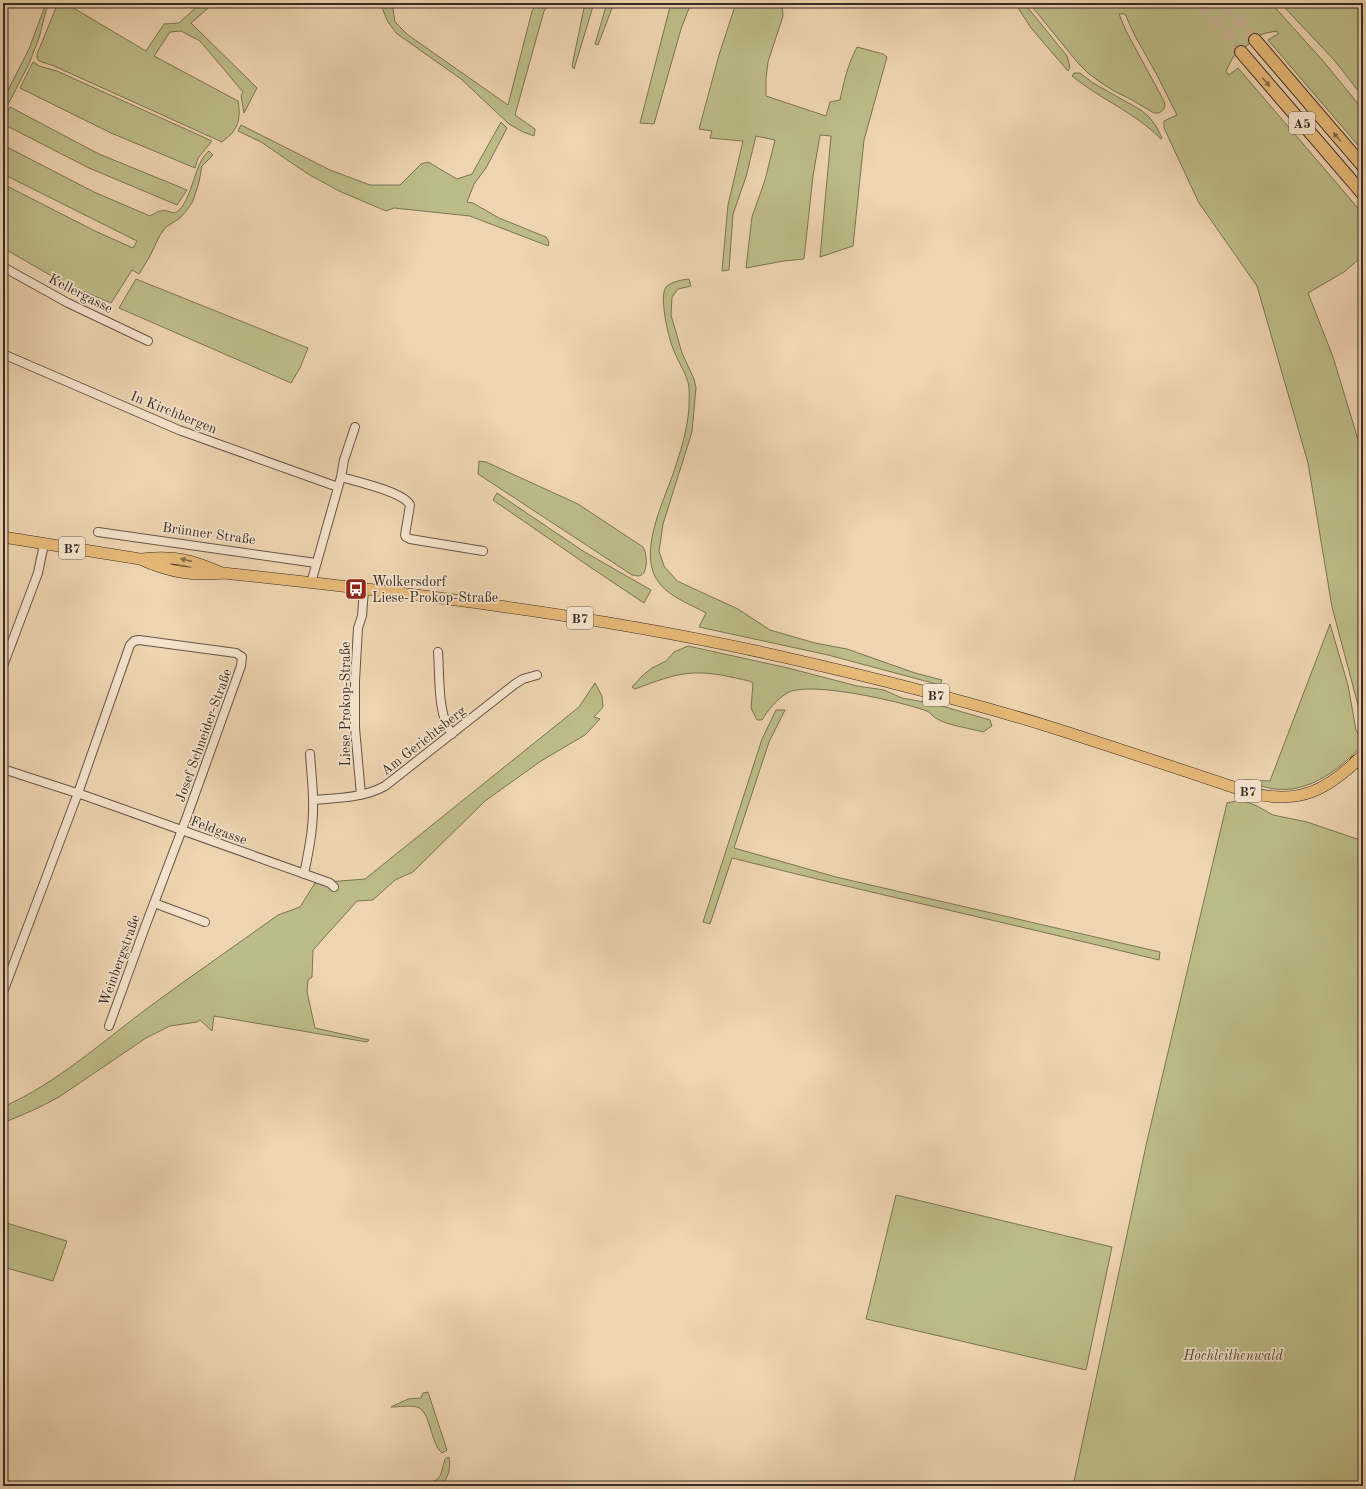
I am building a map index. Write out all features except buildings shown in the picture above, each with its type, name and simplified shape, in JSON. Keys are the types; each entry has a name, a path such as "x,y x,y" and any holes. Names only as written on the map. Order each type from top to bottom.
{"highway":[{"name":"A5","path":"1255,40 1363,166"},
{"name":"A5","path":"1241,52 1363,194"}],"main road":[{"name":"B7","path":"3,537 140,559 159,567 183,573 207,575 223,574 311,583 546,613 689,638 804,662 945,698 1042,725 1265,796 1282,798 1293,797 1311,792 1335,779 1361,758"}],"street":[{"name":"Kellergasse","path":"3,267 68,303 148,341"},
{"name":"In Kirchbergen","path":"3,354 179,430 338,487"},
{"path":"311,583 341,477 344,460 355,427"},
{"path":"341,477 390,492 408,501 410,505 405,535 406,537 410,539 483,551"},
{"name":"Brünner Straße","path":"98,532 316,563"},
{"path":"3,666 38,573 44,544"},
{"name":"Liese Prokop-Straße","path":"361,795 355,728 355,681 358,628 362,616 364,590"},
{"name":"Josef Schneider-Straße","path":"78,793 130,645 134,641 139,640 239,654 242,657 241,666 181,830"},
{"path":"438,652 441,701 444,721 452,734"},
{"name":"Am Gerichtsberg","path":"313,800 361,795 385,786 519,681 537,674"},
{"path":"304,874 310,846 313,800 310,754"},
{"name":"Feldgasse","path":"3,769 78,793 330,883 334,886"},
{"path":"3,992 78,793"},
{"name":"Weinbergstraße","path":"109,1026 181,830"},
{"name":"Weinbergstraße","path":"154,903 205,922"}],"green space":[{"path":"46,3 48,3 39,38 28,66 3,114 3,100 29,49"},
{"path":"58,3 65,3 146,51 164,24 179,23 201,3 214,3 191,23 257,88 244,113 241,96 243,92 200,41 181,31 170,32 154,56 238,101 238,120 233,132 222,142 54,66 39,61 37,54"},
{"path":"380,3 392,3 395,22 408,35 508,105 532,11 538,3 550,3 544,11 515,115 535,129 534,136 509,124 461,79 396,33 388,22"},
{"path":"585,3 594,3 574,69 572,66"},
{"path":"607,3 614,3 598,45 595,44"},
{"path":"671,3 691,3 681,29 654,124 640,123"},
{"path":"736,3 782,3 783,16 768,62 766,96 826,116 830,102 840,100 851,60 857,47 883,54 887,57 864,140 853,246 820,257 831,136 820,135 813,176 804,259 746,268 752,217 765,180 775,140 756,136 746,177 733,214 729,270 722,271 728,205 743,141 710,138 712,131 699,129 719,55"},
{"path":"1015,3 1024,3 1067,56 1070,67 1068,71 1031,28"},
{"path":"1029,3 1271,3 1324,62 1363,110 1363,151 1268,40 1278,34 1277,31 1260,35 1233,57 1226,71 1229,75 1238,68 1363,214 1363,265 1358,260 1344,272 1308,293 1333,357 1363,456 1363,724 1332,607 1308,463 1257,286 1199,203 1164,128 1164,121 1177,115 1125,14 1119,14 1126,31 1164,101 1165,106 1159,113 1154,113 1114,91 1088,73 1078,63"},
{"path":"1285,3 1363,3 1363,97 1335,61 1285,8"},
{"path":"33,62 39,66 57,71 212,141 198,158 195,168 111,133 20,88"},
{"path":"1074,73 1080,73 1093,83 1141,110 1156,126 1162,138 1161,139 1140,121 1094,92 1072,76"},
{"path":"10,107 99,154 187,190 177,205 89,168 3,124"},
{"path":"501,122 507,128 486,168 474,184 467,202 473,203 499,218 546,237 549,242 548,246 470,216 394,208 386,211 339,191 308,174 261,142 238,131 241,125 330,170 370,185 400,185 421,164 428,162 457,179 472,174"},
{"path":"3,145 94,192 150,216 156,212 167,211 174,213 179,210 184,204 203,157 209,151 213,155 202,166 193,201 187,210 180,218 166,227 160,235 149,258 139,274 132,270 111,303 64,283 3,248 3,184 95,231 133,248 137,241 3,174"},
{"path":"136,279 308,348 300,368 291,383 119,308"},
{"path":"689,279 691,286 678,289 672,297 671,315 682,353 694,379 696,388 692,432 663,524 659,551 664,566 677,581 738,609 770,630 815,643 847,649 915,673 942,680 940,685 828,655 699,627 706,613 675,597 660,584 653,572 650,559 651,545 658,514 673,474 683,441 687,423 689,394 689,385 670,341 666,325 663,298 664,292 668,285 677,281"},
{"path":"479,461 486,462 578,504 643,547 646,558 646,568 642,574 639,576 632,575 478,474"},
{"path":"497,493 583,551 651,590 644,603 493,500"},
{"path":"1330,624 1348,685 1356,730 1363,741 1363,744 1343,764 1319,780 1293,789 1279,789 1260,786 1244,780 1270,781"},
{"path":"688,646 788,668 857,686 884,690 902,698 935,704 990,720 992,726 983,732 944,722 937,719 927,711 915,707 856,694 814,689 798,690 787,693 773,705 762,720 757,720 751,708 753,683 707,673 678,675 635,689 632,687 652,668 666,661 674,652"},
{"path":"595,683 602,696 603,707 594,717 600,719 585,735 541,761 485,801 413,872 395,880 373,900 357,901 313,950 312,977 308,980 307,992 315,1028 369,1040 367,1042 214,1016 212,1031 200,1020 197,1022 170,1026 146,1038 59,1097 3,1123 3,1107 61,1074 149,1007 278,915 300,907 315,883 365,879 579,707"},
{"path":"776,710 785,710 769,742 734,848 836,877 1160,952 1159,960 732,858 710,924 703,922 762,739"},
{"name":"Hochleithenwald","path":"1241,800 1257,806 1273,815 1307,822 1363,841 1363,1486 1073,1486 1147,1141 1227,803"},
{"path":"896,1195 1112,1247 1086,1370 866,1319"},
{"path":"3,1222 67,1241 53,1281 3,1267"},
{"path":"428,1392 447,1450 442,1453 435,1442 428,1421 422,1410 414,1406 391,1407 408,1399 421,1398 423,1393"},
{"path":"449,1457 449,1472 443,1483 436,1486 423,1486 440,1477 445,1459"}],"tunnel":[{"path":"1201,3 1241,52"},
{"path":"1224,3 1255,40"}],"place":[{"name":"Wolkersdorf Liese-Prokop-Straße","path":"356,589"}]}
